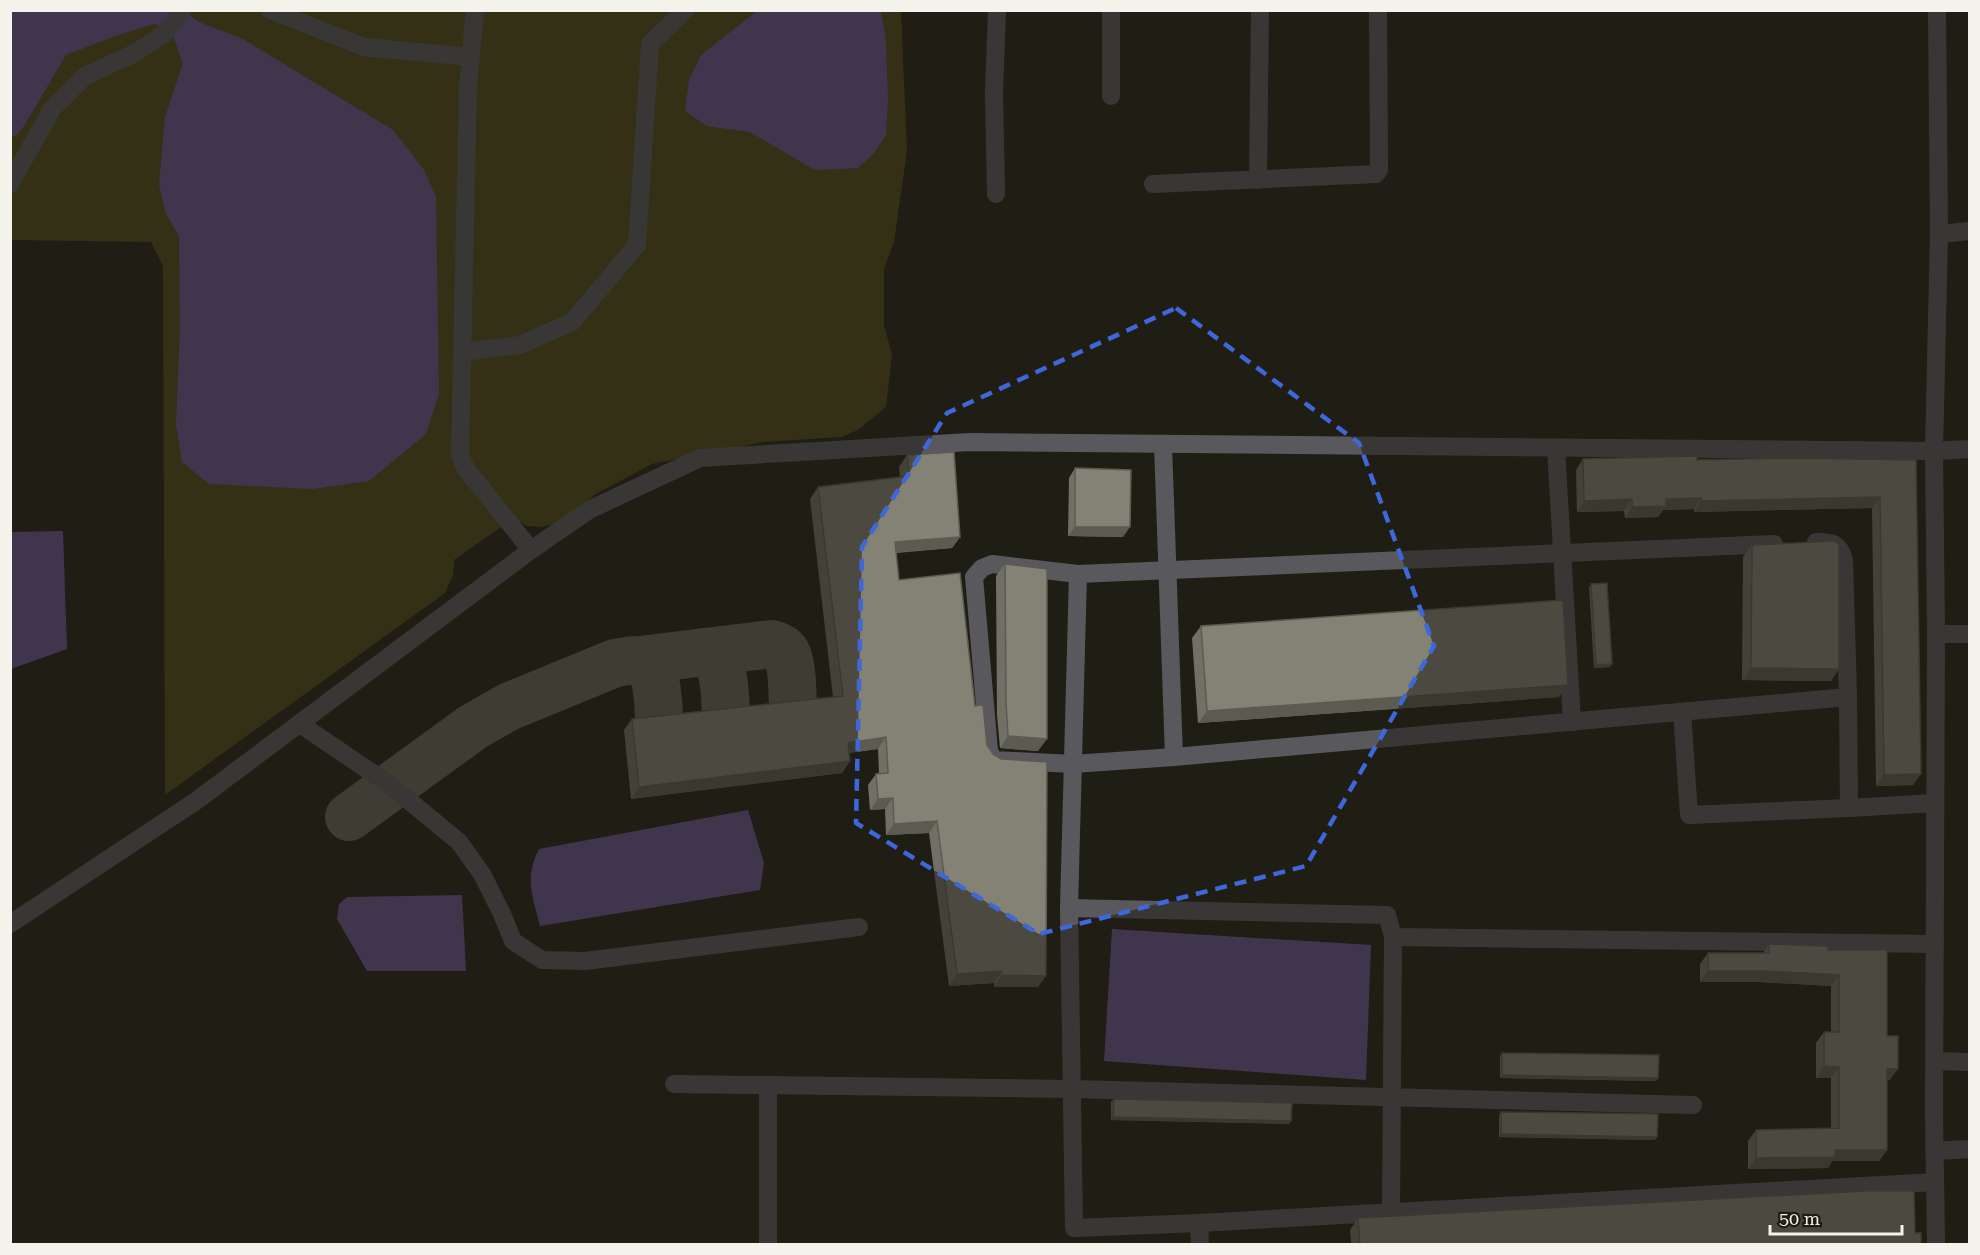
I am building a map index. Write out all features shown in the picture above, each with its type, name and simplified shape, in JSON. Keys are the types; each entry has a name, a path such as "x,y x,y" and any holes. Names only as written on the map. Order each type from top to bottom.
{"street":[{"path":"10,184 52,110 85,76 135,53 164,34 183,10"},
{"path":"270,10 364,47 471,57"},
{"path":"475,10 468,86 460,455 462,463 531,550"},
{"path":"462,351 520,345 572,322 637,245 650,44 685,10"},
{"path":"996,194 994,93 997,10"},
{"path":"1111,96 1112,10"},
{"path":"1258,180 1260,10"},
{"path":"1153,184 1376,174 1379,170 1378,10"},
{"path":"1936,1245 1934,451 1939,234 1937,10"},
{"path":"1939,234 1970,231"},
{"path":"10,924 196,801 531,550 589,510 700,458 970,442 1934,451 1970,449"},
{"path":"1163,444 1174,757"},
{"path":"1556,448 1572,722"},
{"path":"1848,698 1174,757 1073,764 994,760 990,757 974,577 982,568 992,564 1078,574 1168,572 1830,542 1842,551 1844,560 1848,698 1849,808"},
{"path":"1078,574 1069,908 1074,1228 1391,1213 1935,1182"},
{"path":"1936,634 1970,634"},
{"path":"1682,712 1689,815 1935,804"},
{"path":"300,724 390,785 459,842 482,874 513,941 542,960 585,961 859,927"},
{"path":"1069,908 1387,915 1393,937 1391,1213"},
{"path":"1393,937 1935,944"},
{"path":"1935,1061 1970,1062"},
{"path":"674,1084 1072,1089 1693,1105"},
{"path":"768,1085 768,1245"},
{"path":"1935,1151 1970,1149"},
{"path":"1198,1223 1200,1245"}],"highlighted area":[{"path":"1176,308 1359,443 1434,646 1306,866 1039,934 856,823 862,547 947,413"}],"shaded area":[{"path":"11,10 184,11 199,22 243,39 393,130 424,170 436,197 439,393 426,434 369,481 312,489 209,484 182,462 176,424 180,326 179,237 165,211 159,184 165,117 183,63 171,31 154,24 66,55 24,126 15,137 11,133"},
{"path":"11,11 901,11 907,151 894,242 884,269 884,325 892,355 886,407 858,430 842,437 763,442 652,464 596,494 558,523 542,527 527,526 514,518 454,560 453,575 445,593 165,795 163,266 151,242 11,240"},
{"path":"757,11 881,11 886,41 888,100 886,135 875,152 858,168 815,170 750,132 707,126 685,111 689,80 701,55"},
{"path":"63,531 67,649 11,669 11,532"},
{"path":"748,810 764,863 760,890 540,926 531,888 534,859 539,849"},
{"path":"462,895 466,971 367,971 337,919 339,904 347,897"},
{"path":"1112,929 1371,945 1366,1080 1104,1061"}],"building":[{"path":"954,452 960,537 895,542 899,580 960,573 975,706 983,705 987,745 993,754 1001,759 1047,762 1046,976 1002,975 1002,971 957,974 937,821 894,824 893,798 878,799 876,774 888,773 886,737 848,743 850,761 639,787 632,719 843,696 818,487 909,476 907,455"},
{"path":"1697,456 1697,460 1792,458 1916,460 1921,774 1884,775 1880,497 1701,501 1701,498 1666,499 1666,506 1632,507 1632,499 1584,501 1583,459"},
{"path":"1075,468 1131,470 1130,527 1075,527"},
{"path":"1834,541 1839,544 1839,669 1751,668 1752,545"},
{"path":"1005,564 1047,569 1047,739 1008,736"},
{"path":"1607,583 1612,664 1596,665 1591,584"},
{"path":"1563,600 1568,685 1207,711 1201,626"},
{"path":"1769,944 1828,946 1828,950 1887,950 1887,1036 1898,1036 1898,1069 1887,1069 1887,1150 1835,1150 1835,1157 1756,1158 1756,1130 1839,1128 1839,1067 1824,1066 1824,1032 1839,1032 1839,975 1768,971 1708,971 1708,953 1769,953"},
{"path":"1502,1053 1659,1055 1658,1078 1502,1075"},
{"path":"1114,1099 1292,1103 1291,1121 1113,1117"},
{"path":"1501,1112 1658,1114 1657,1137 1501,1134"},
{"path":"1865,1191 1914,1191 1915,1233 1921,1233 1921,1245 1360,1245 1358,1218"}],"taxiway":[{"path":"705,652 772,644 781,648 788,656 792,677 793,705"},
{"path":"633,661 705,652 712,656 721,669 726,712"},
{"path":"349,817 473,727 508,707 615,663 637,660 649,666 655,679 659,716"}]}
